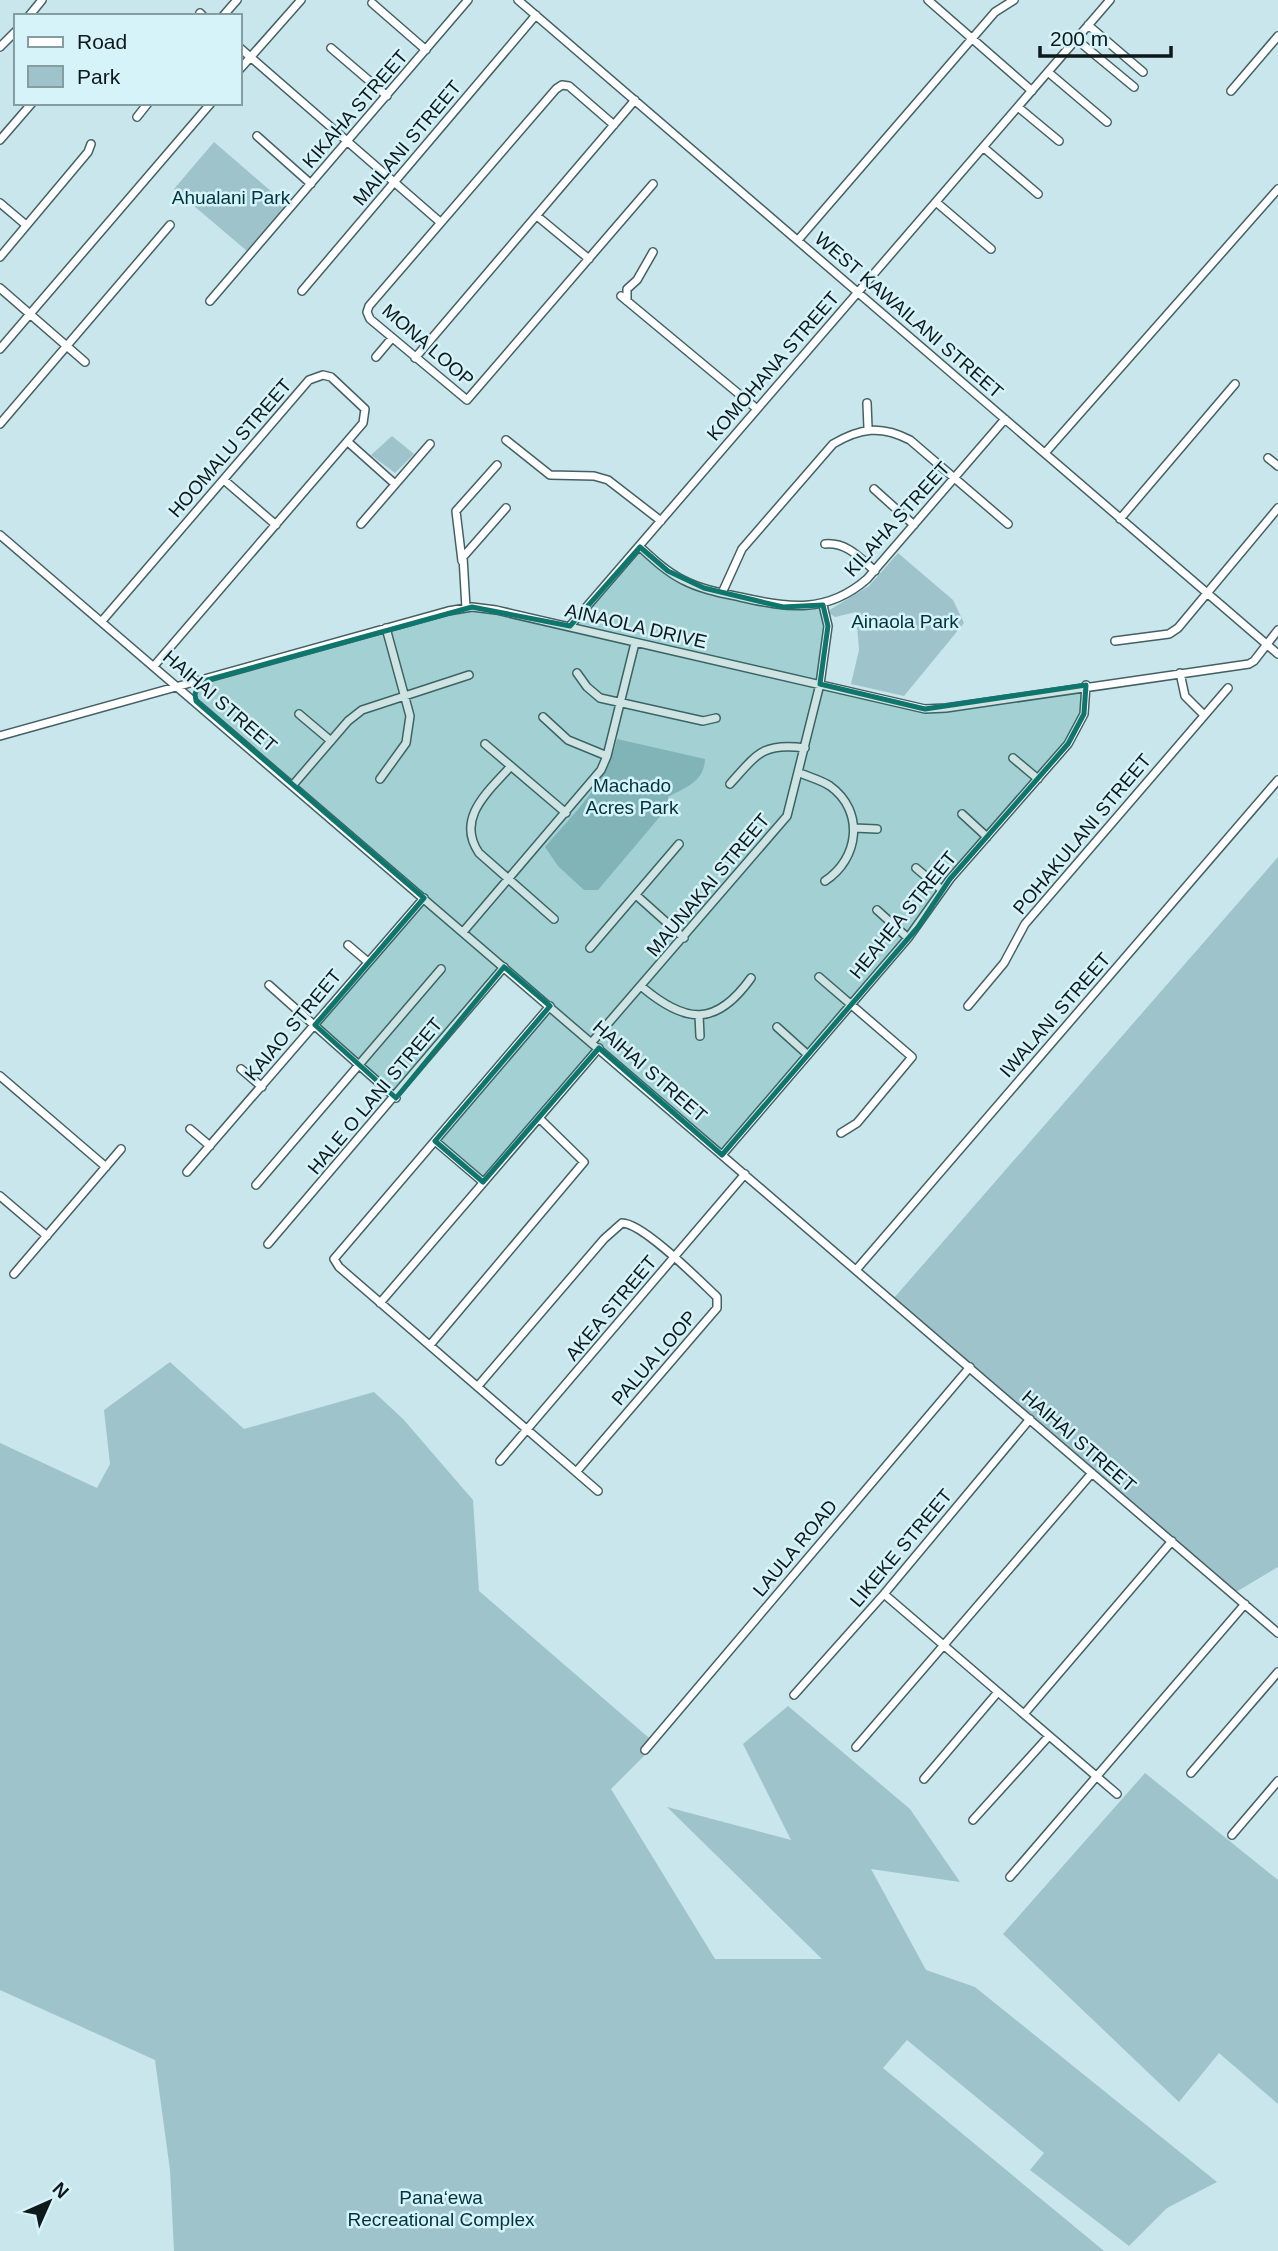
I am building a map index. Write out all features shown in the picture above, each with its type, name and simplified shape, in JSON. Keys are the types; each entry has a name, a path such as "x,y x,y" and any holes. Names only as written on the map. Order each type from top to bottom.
{"street":[{"path":"31,14 42,0"},
{"path":"225,14 237,0"},
{"path":"242,67 301,0"},
{"name":"WEST KAWAILANI STREET","path":"518,0 1278,654"},
{"path":"928,0 1032,91"},
{"path":"798,240 995,12 1014,0"},
{"name":"KOMOHANA STREET","path":"570,626 1110,0"},
{"name":"KIKAHA STREET","path":"210,302 466,1"},
{"path":"372,3 426,50"},
{"name":"MAILANI STREET","path":"302,291 536,15"},
{"path":"1088,25 1143,72"},
{"path":"0,47 14,33"},
{"path":"1231,91 1278,36"},
{"path":"1076,39 1134,87"},
{"path":"331,48 387,96"},
{"path":"242,50 440,222"},
{"path":"1048,72 1107,122"},
{"name":"MONA LOOP","path":"614,125 569,86 562,85 369,306 367,313 370,319 467,400 653,184"},
{"path":"415,358 635,100"},
{"path":"0,140 30,105"},
{"path":"137,117 146,105"},
{"path":"0,349 209,105"},
{"path":"1018,107 1059,141"},
{"path":"257,136 311,184"},
{"path":"0,257 88,152 91,144"},
{"path":"983,147 1038,194"},
{"path":"1045,453 1278,189"},
{"path":"936,202 991,248"},
{"path":"0,203 26,225"},
{"path":"537,216 589,260"},
{"path":"0,424 170,225"},
{"path":"653,252 637,280 627,289 624,299 757,409"},
{"path":"0,288 85,362"},
{"path":"376,357 392,338"},
{"name":"HOOMALU STREET","path":"102,621 316,376 331,377 365,409 365,419 154,666"},
{"path":"1121,519 1235,384"},
{"path":"867,403 868,428"},
{"name":"KILAHA STREET","path":"640,547 685,581 722,593 783,607 823,605 854,591 875,571 1005,419"},
{"path":"722,593 742,549 833,444 852,433 868,428 895,432 910,440 1007,524"},
{"path":"506,440 550,475 594,476 608,480 661,521"},
{"path":"348,442 395,484"},
{"path":"361,524 430,444"},
{"path":"1268,458 1278,466"},
{"path":"466,608 456,511 497,465"},
{"path":"224,480 276,525"},
{"path":"874,489 914,525"},
{"path":"462,562 468,550 506,508"},
{"path":"1115,641 1170,634 1185,620 1278,508"},
{"name":"HAIHAI STREET","path":"2,539 196,701 1278,1633"},
{"path":"825,544 837,543 848,548 875,571"},
{"name":"MAUNAKAI STREET","path":"592,1042 780,825 791,806 820,684 828,626 823,605"},
{"name":"AINAOLA DRIVE","path":"0,736 466,608 496,610 570,626 925,709 1249,664 1266,644"},
{"path":"380,779 406,743 410,716 386,628"},
{"path":"1266,644 1278,630"},
{"path":"463,932 591,784 607,756 635,643"},
{"path":"577,673 593,693 618,703 704,721 716,718"},
{"path":"1180,673 1185,696 1205,715"},
{"path":"293,785 362,709 469,675"},
{"path":"196,701 195,690 200,682"},
{"name":"HEAHEA STREET","path":"722,1155 908,938 942,890 1038,779 1080,724 1086,685"},
{"name":"POHAKULANI STREET","path":"968,1006 1004,963 1025,924 1228,688"},
{"path":"299,715 331,741"},
{"path":"543,717 568,740 607,756"},
{"path":"485,744 566,813"},
{"path":"730,785 762,750 778,745 805,748"},
{"path":"1013,758 1038,779"},
{"path":"511,766 477,805 470,826 472,840 479,853 554,919"},
{"path":"800,773 829,785 839,794 848,805 854,828 848,859 825,881"},
{"name":"IWALANI STREET","path":"856,1270 1278,780"},
{"path":"962,814 987,837"},
{"path":"854,828 877,829"},
{"path":"590,948 679,845"},
{"path":"916,868 942,890"},
{"path":"636,895 684,938"},
{"name":"KAIAO STREET","path":"187,1172 424,898"},
{"path":"877,910 908,938"},
{"path":"348,945 368,962"},
{"name":"HALE O LANI STREET","path":"268,1244 396,1098 504,967"},
{"path":"256,1185 441,969"},
{"path":"819,977 912,1057 857,1123 841,1133"},
{"path":"642,987 669,1008 699,1015 727,1006 751,978"},
{"path":"269,985 396,1098"},
{"path":"550,1006 334,1259 339,1267 598,1491"},
{"path":"699,1015 699,1036"},
{"path":"777,1027 808,1055"},
{"path":"380,1303 599,1048"},
{"path":"242,1069 262,1087"},
{"path":"0,1076 106,1167"},
{"path":"430,1345 584,1162 539,1118"},
{"path":"190,1129 210,1146"},
{"path":"435,1141 483,1182"},
{"path":"14,1274 121,1149"},
{"name":"AKEA STREET","path":"500,1461 745,1174"},
{"path":"0,1196 47,1236"},
{"name":"PALUA LOOP","path":"478,1386 617,1226 628,1223 637,1228 673,1258 716,1297 717,1308 576,1471"},
{"name":"LAULA ROAD","path":"645,1750 970,1367"},
{"name":"LIKEKE STREET","path":"794,1695 884,1594 1030,1419"},
{"path":"856,1747 1092,1473"},
{"path":"1024,1714 1172,1541"},
{"path":"884,1594 1117,1794"},
{"path":"1010,1877 1098,1778 1245,1604"},
{"path":"1191,1773 1278,1672"},
{"path":"924,1779 998,1692"},
{"path":"973,1820 1049,1736"},
{"path":"1232,1835 1278,1782"}],"highlighted area":[{"path":"640,547 668,571 704,588 783,607 823,605 828,626 820,684 925,709 1086,685 1084,714 1068,744 950,879 918,927 722,1155 599,1048 483,1182 435,1141 550,1006 504,967 396,1098 315,1025 424,898 196,701 195,694 200,682 472,607 570,626"}],"green space":[{"name":"Ahualani Park","path":"214,142 287,205 247,251 174,189"},
{"path":"392,436 414,454 395,473 371,455"},
{"name":"Ainaola Park","path":"898,553 953,600 964,623 904,696 851,684 859,650 856,612 835,617 829,613 831,609 869,586"},
{"name":"Machado Acres Park","path":"617,739 705,759 704,767 693,783 668,797 668,807 598,890 584,890 558,866 545,847 597,784"},
{"path":"1278,857 1278,1567 1236,1592 894,1298"},
{"name":"Pana‘ewa Recreational Complex","path":"170,1362 244,1429 374,1392 403,1419 473,1500 479,1591 656,1744 611,1789 715,1959 822,1959 667,1807 791,1840 743,1744 788,1706 910,1809 960,1882 871,1869 926,1970 975,1987 1217,2182 1167,2208 1129,2246 1030,2170 1044,2153 907,2040 883,2068 1104,2251 174,2251 170,2170 155,2060 0,1990 0,1443 97,1488 110,1464 104,1410"},
{"path":"1145,1773 1278,1880 1278,2104 1219,2053 1179,2102 1003,1934"}]}
